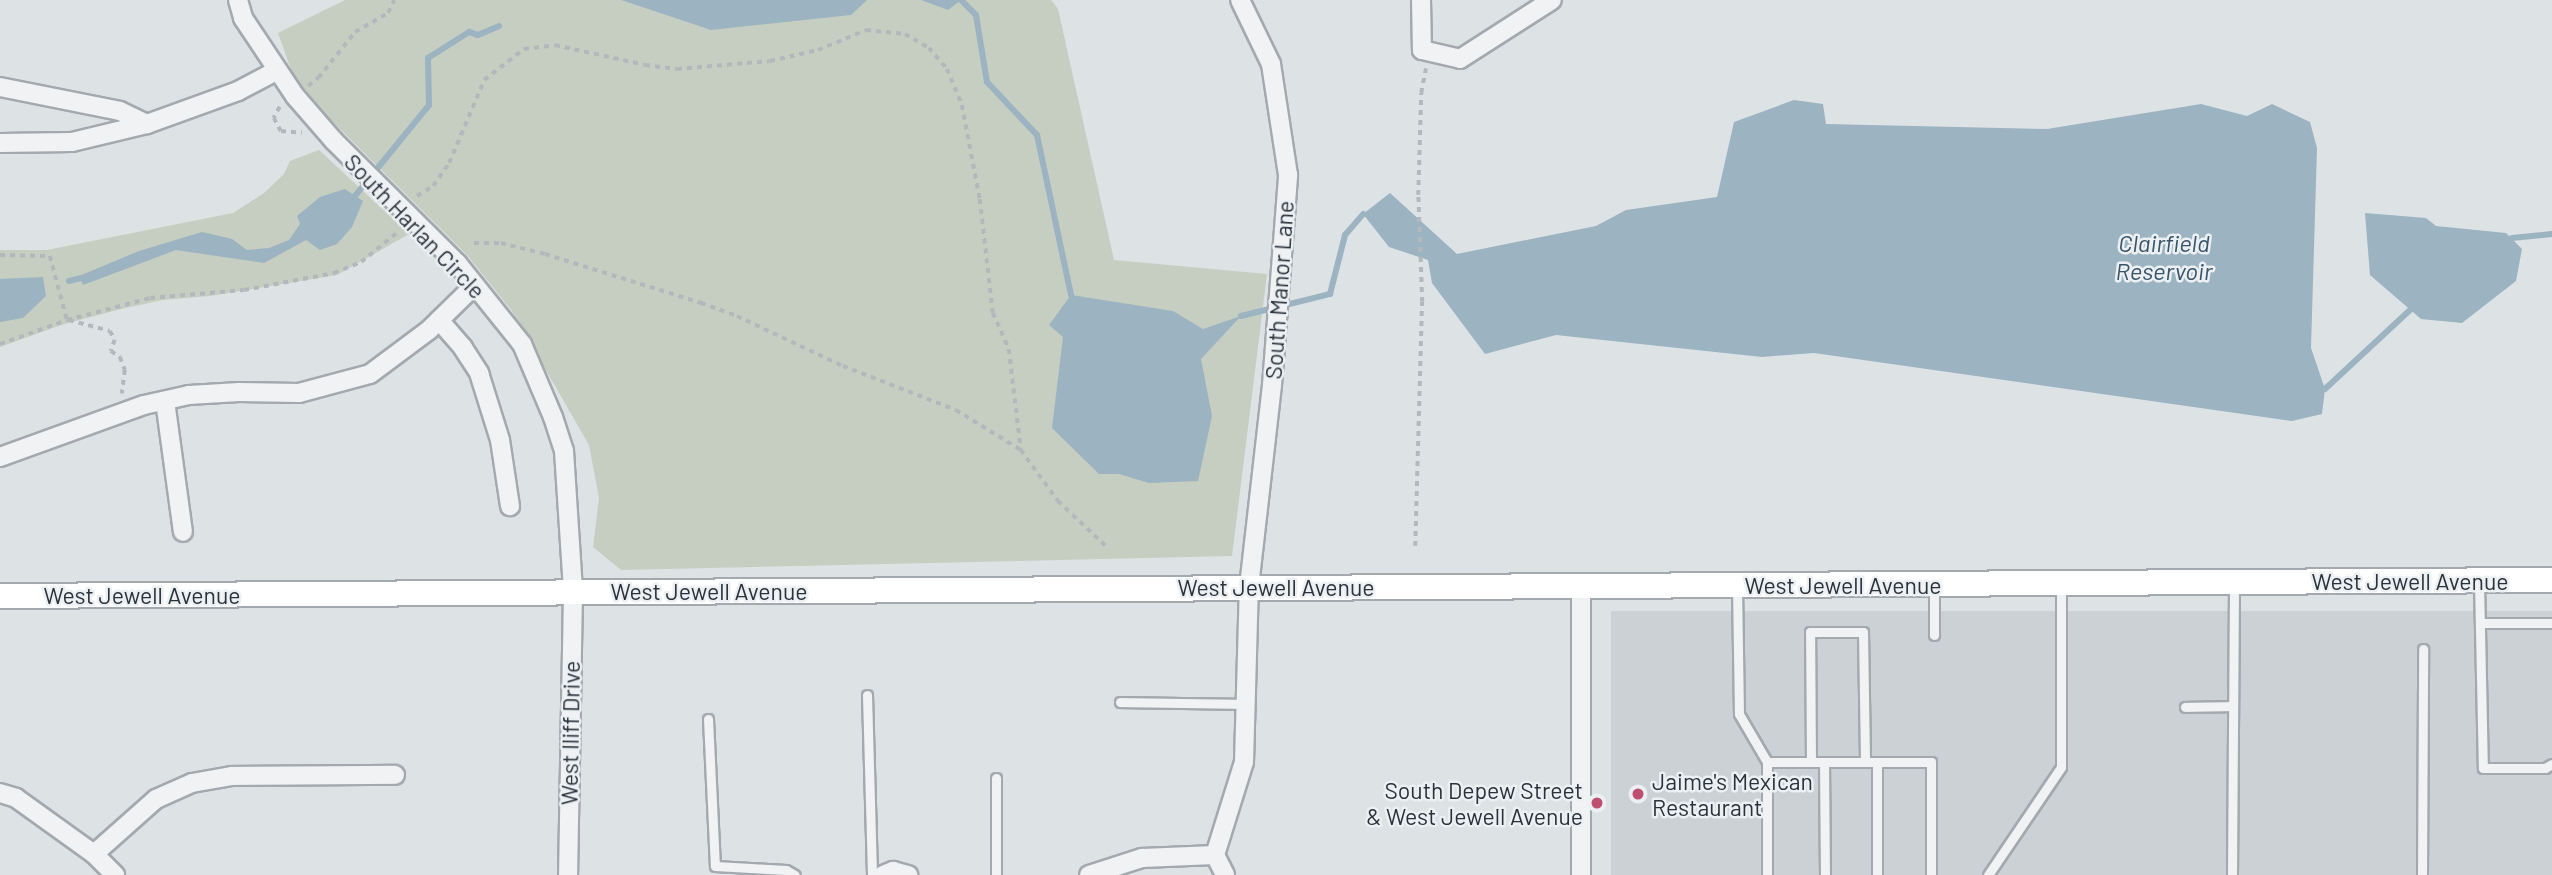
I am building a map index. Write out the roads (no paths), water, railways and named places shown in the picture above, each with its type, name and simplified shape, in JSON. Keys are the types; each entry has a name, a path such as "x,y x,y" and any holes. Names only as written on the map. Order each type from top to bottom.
{"main road":[{"name":"West Jewell Avenue","path":"0,596 2552,580"}],"street":[{"name":"South Harlan Circle","path":"238,0 243,18 295,96 334,141 475,285 522,344 553,417 564,451 573,592"},
{"name":"South Manor Lane","path":"1215,855 1244,762 1249,587 1273,364 1288,175 1271,64 1240,0"},
{"path":"1421,0 1426,51 1461,59 1552,0"},
{"path":"0,143 72,142 147,124 238,91 276,71"},
{"path":"0,87 120,111 147,124"},
{"path":"0,457 120,413 165,401 239,392 299,393 334,386 370,374 439,320 475,285"},
{"path":"439,320 463,348 479,373 500,440 510,506"},
{"path":"165,401 183,532"},
{"path":"1581,586 1581,875"},
{"name":"West Iliff Drive","path":"568,875 573,592"},
{"path":"94,855 156,799 192,783 232,776 395,775"},
{"path":"0,793 16,798 94,855 115,875"},
{"path":"1089,875 1142,858 1215,855 1225,875"},
{"path":"883,875 893,871 908,875"}],"lane":[{"path":"2479,580 2483,768 2545,768 2552,764"},
{"path":"2232,875 2234,582"},
{"path":"1987,875 2061,767 2061,583"},
{"path":"1934,584 1934,635"},
{"path":"1737,585 1739,715 1767,762 1767,875"},
{"path":"2480,623 2552,623"},
{"path":"1811,762 1810,632 1863,632 1865,762"},
{"path":"2421,875 2423,649"},
{"path":"867,695 872,875"},
{"path":"1120,702 1245,704"},
{"path":"2185,707 2233,706"},
{"path":"708,719 715,866 786,870 795,875"},
{"path":"1767,762 1931,762 1931,875"},
{"path":"1824,762 1825,875"},
{"path":"1877,762 1877,875"},
{"path":"996,778 996,875"}],"water":[{"path":"621,0 867,0 851,15 711,30"},
{"path":"921,0 961,0 948,10"},
{"name":"Clairfield Reservoir","path":"1794,100 1823,104 1826,124 2047,129 2201,104 2247,116 2272,104 2310,122 2317,148 2311,348 2325,389 2322,414 2292,421 1814,353 1762,357 1556,335 1485,354 1432,283 1428,260 1389,247 1363,214 1390,193 1457,254 1596,226 1626,210 1717,197 1734,122"},
{"path":"345,189 363,201 352,227 337,244 320,250 306,240 264,263 176,250 83,285 79,276 139,251 202,232 232,239 247,250 269,248 289,240 300,224 297,216 320,197"},
{"path":"2365,213 2426,218 2436,226 2506,233 2522,249 2516,281 2462,323 2421,319 2370,275"},
{"path":"43,277 46,296 23,318 0,322 0,279"},
{"path":"1071,295 1173,311 1203,329 1241,316 1201,359 1212,416 1198,481 1149,483 1119,474 1099,474 1052,428 1063,337 1049,325"}],"waterway":[{"path":"961,0 976,15 987,82 1037,135 1071,295"},
{"path":"350,202 429,105 428,58 469,32 478,35 499,26"},
{"path":"1241,316 1330,294 1345,235 1363,214"},
{"path":"2512,238 2552,234"},
{"path":"69,281 87,277"},
{"path":"2325,389 2410,310"}],"place":[{"name":"Jaime's Mexican Restaurant","path":"1638,794"},
{"name":"South Depew Street & West Jewell Avenue","path":"1597,803"}]}
